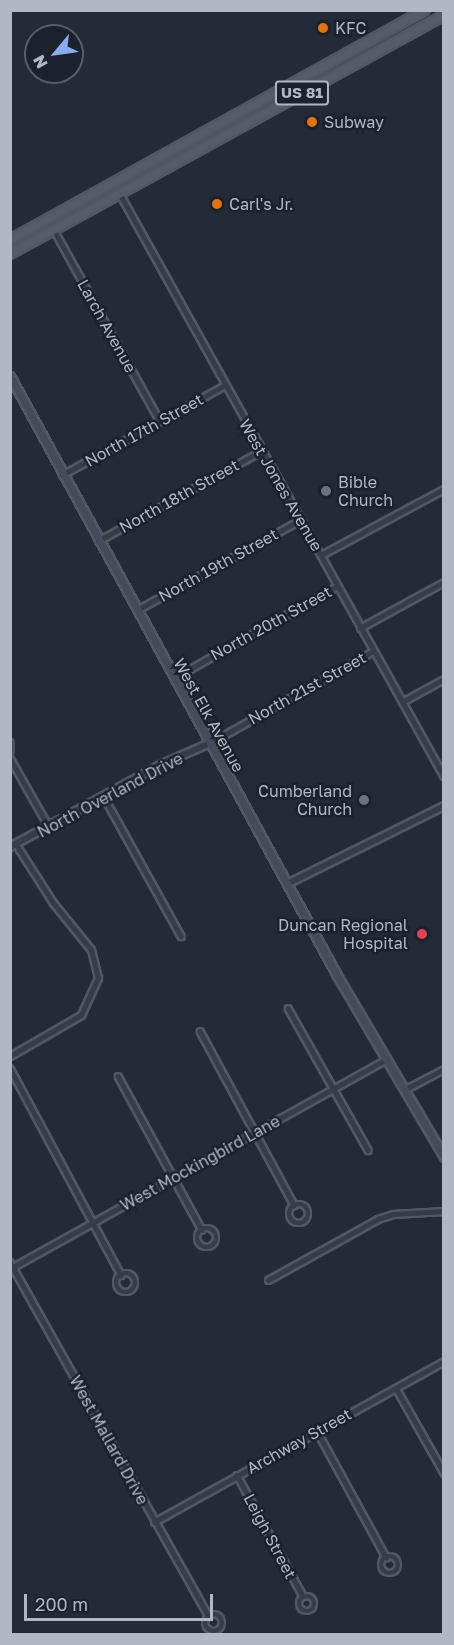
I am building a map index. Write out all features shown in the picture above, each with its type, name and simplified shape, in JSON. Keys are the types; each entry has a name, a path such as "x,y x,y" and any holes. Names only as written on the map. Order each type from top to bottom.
{"main road":[{"name":"US 81","path":"10,240 425,10"},
{"name":"US 81","path":"10,254 444,15"},
{"path":"194,138 200,150"},
{"path":"95,192 102,204"},
{"name":"West Elk Avenue","path":"10,376 97,541 287,884 444,1157"}],"street":[{"name":"West Jones Avenue","path":"120,194 444,777"},
{"name":"Larch Avenue","path":"54,230 160,421"},
{"name":"North 17th Street","path":"62,475 225,385"},
{"name":"North 18th Street","path":"97,541 261,451"},
{"path":"321,555 444,489"},
{"name":"North 19th Street","path":"136,610 300,520"},
{"path":"360,628 444,582"},
{"name":"North 20th Street","path":"174,678 337,586"},
{"name":"North 21st Street","path":"210,743 373,651"},
{"path":"402,702 444,679"},
{"path":"10,742 10,751"},
{"name":"North Overland Drive","path":"13,846 162,764 210,743"},
{"path":"10,758 49,827"},
{"path":"104,797 181,936"},
{"path":"287,884 444,806"},
{"path":"10,1056 81,1015 98,978 91,950 53,903 13,846"},
{"path":"288,1008 368,1150"},
{"path":"200,1031 294,1205"},
{"name":"West Mockingbird Lane","path":"12,1265 93,1224 387,1059"},
{"path":"10,1068 121,1275"},
{"path":"406,1089 444,1069"},
{"path":"118,1076 202,1230 216,1234 217,1240 212,1247 200,1244 197,1238 202,1230"},
{"path":"294,1205 306,1207 309,1216 305,1222 296,1224 290,1220 288,1213 294,1205"},
{"path":"268,1280 378,1219 393,1214 444,1211"},
{"name":"West Mallard Drive","path":"12,1265 154,1522 209,1616"},
{"path":"128,1273 136,1279 133,1291 127,1294 118,1289 116,1283 121,1275 128,1273"},
{"name":"Archway Street","path":"154,1522 444,1361"},
{"path":"396,1388 444,1473"},
{"path":"317,1431 386,1557"},
{"name":"Leigh Street","path":"237,1475 303,1596"}],"place":[{"name":"KFC","path":"323,28"},
{"name":"Subway","path":"312,122"},
{"name":"Carl's Jr.","path":"217,204"},
{"name":"Bible Church","path":"326,491"},
{"name":"Cumberland Church","path":"364,800"},
{"name":"Duncan Regional Hospital","path":"422,934"}]}
